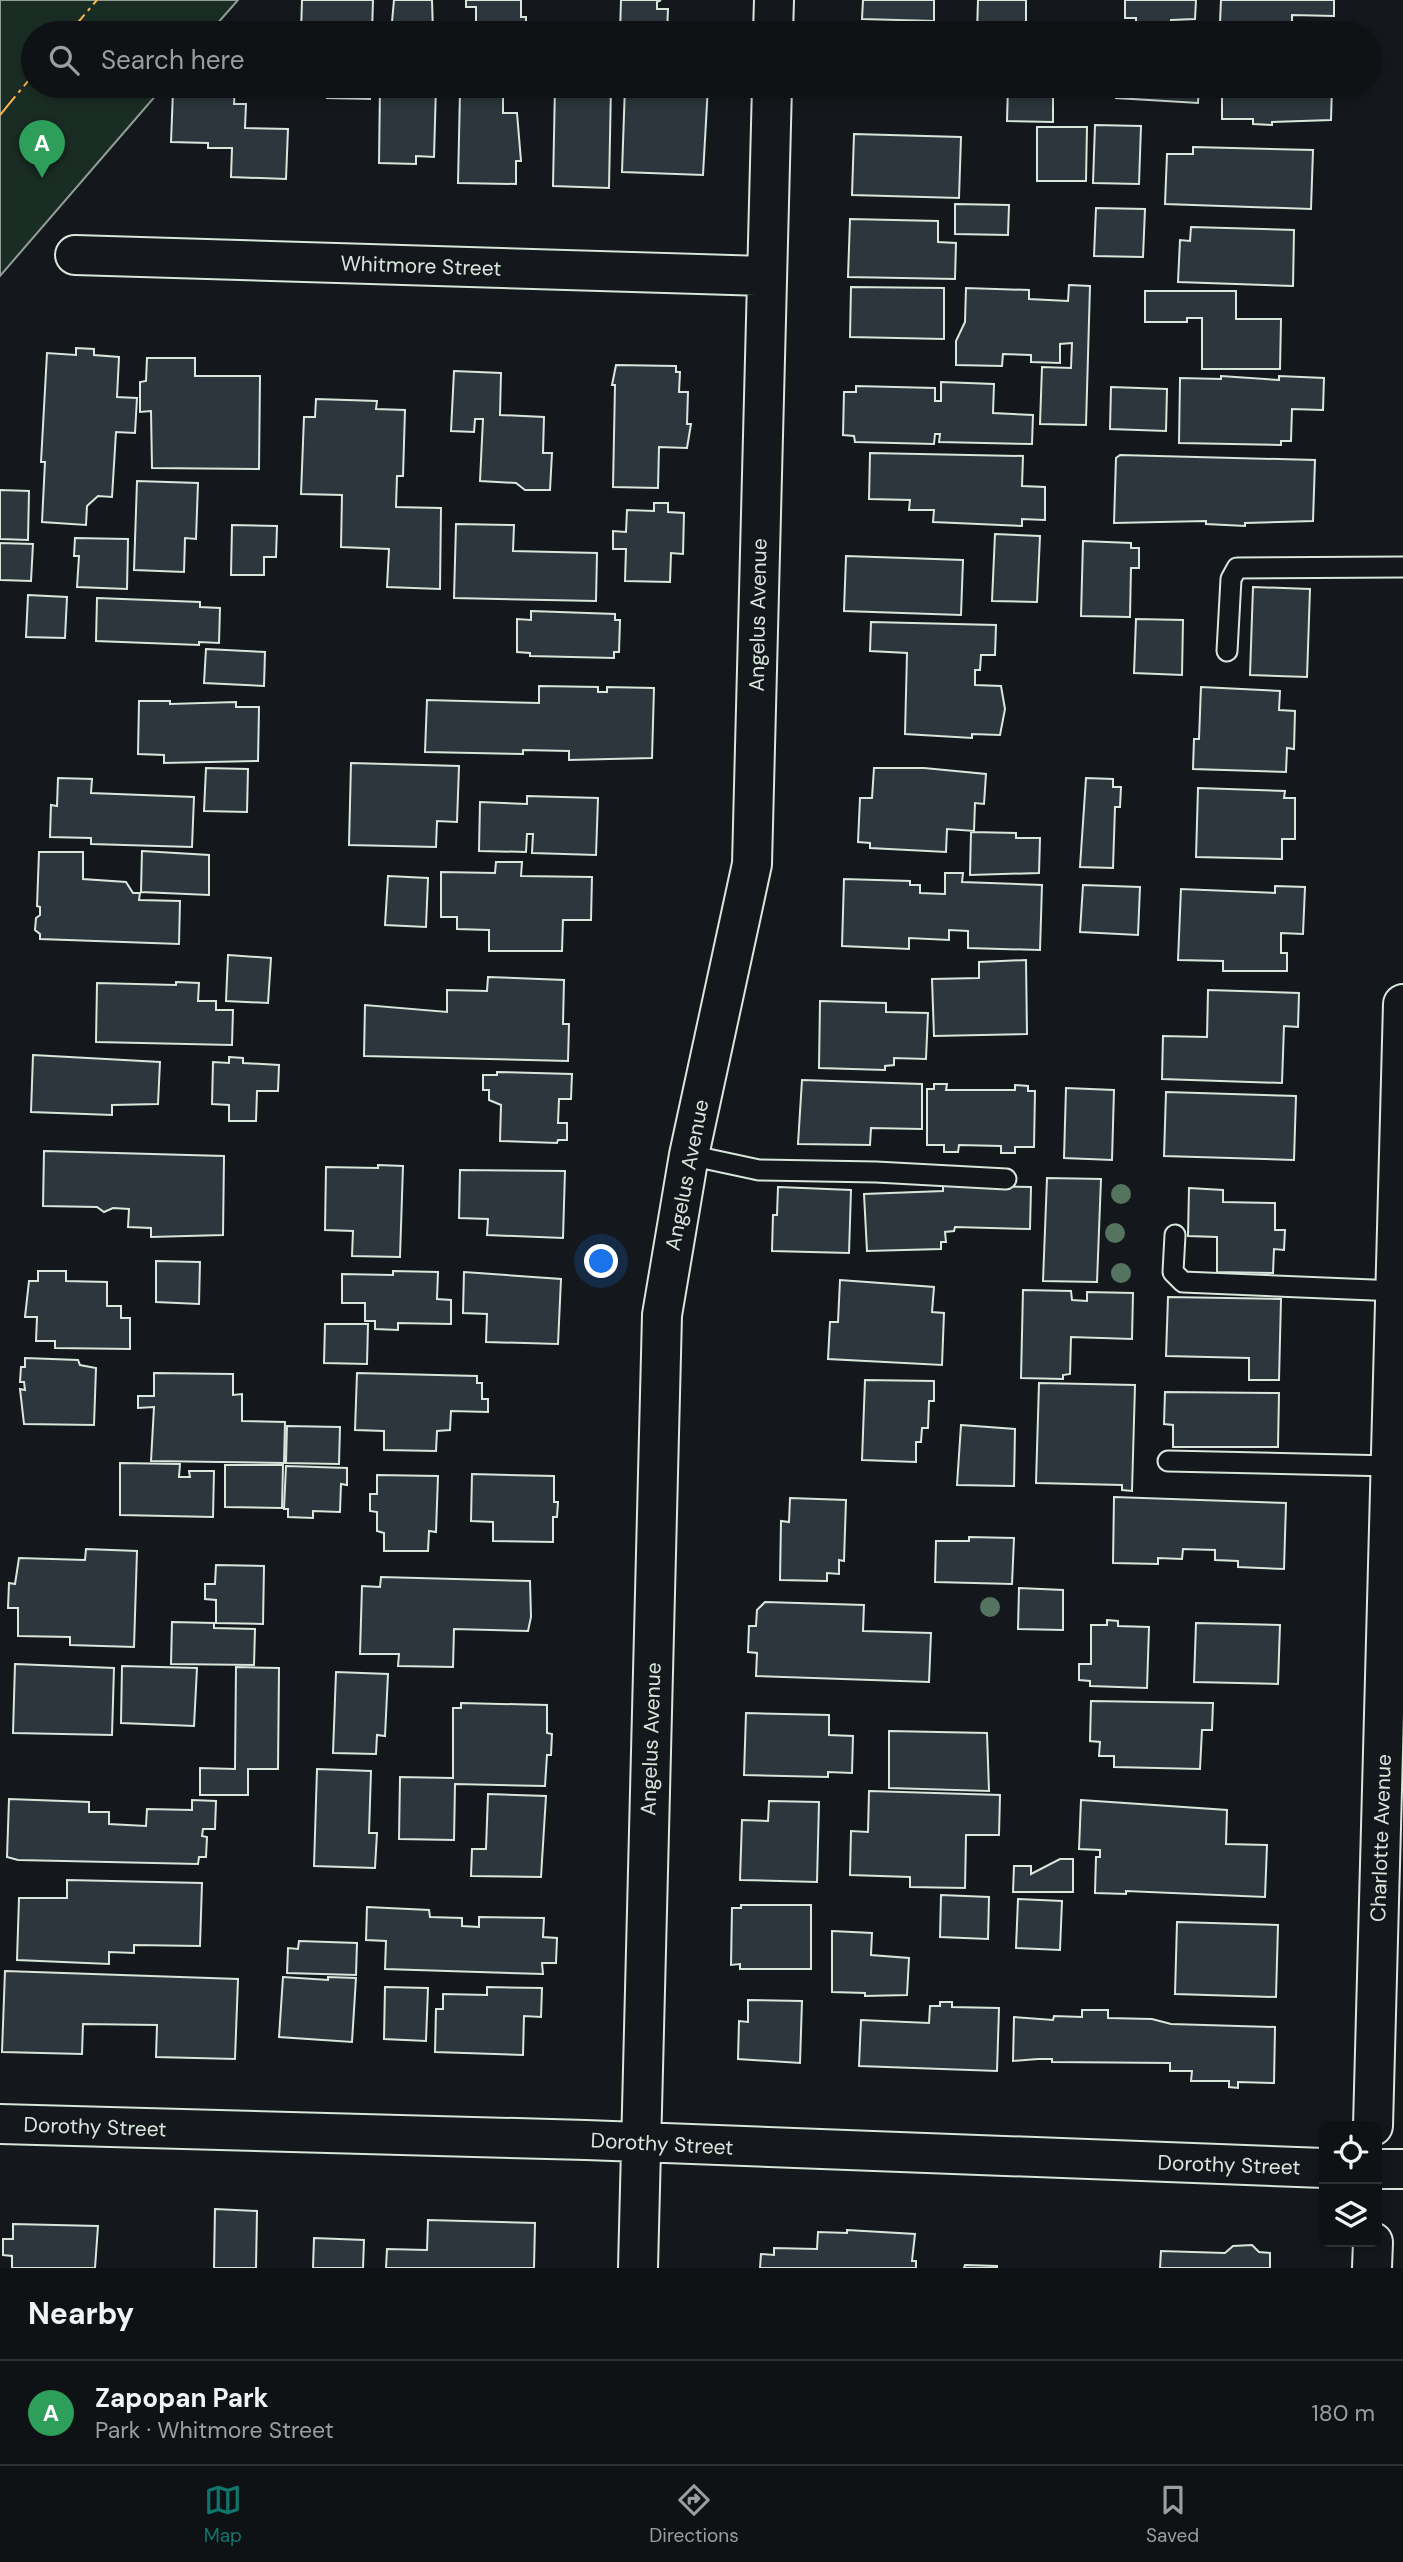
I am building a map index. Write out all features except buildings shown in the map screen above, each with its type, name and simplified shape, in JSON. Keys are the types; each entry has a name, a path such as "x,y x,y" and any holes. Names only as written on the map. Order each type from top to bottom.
{"street":[{"path":"773,21 774,0"},
{"name":"Angelus Avenue","path":"638,2268 662,1315 688,1155 752,864 772,98"},
{"name":"Whitmore Street","path":"75,255 766,276"},
{"name":"Charlotte Avenue","path":"1373,2121 1403,1004"},
{"name":"Dorothy Street","path":"0,2124 642,2143 1319,2168"},
{"path":"1382,2169 1403,2169"},
{"path":"1372,2268 1373,2247"}],"lane":[{"path":"1227,650 1231,579 1237,568 1403,567"},
{"path":"688,1155 759,1170 876,1172 1006,1179"},
{"path":"1175,1236 1173,1272 1184,1282 1397,1291"},
{"path":"1168,1461 1392,1466"}],"green space":[{"path":"0,0 238,0 220,21 21,21 21,98 154,98 0,276"}],"power":[{"path":"79,21 97,0"},
{"path":"0,115 21,90"}],"place":[{"name":"Zapopan Park","path":"42,178"}]}
